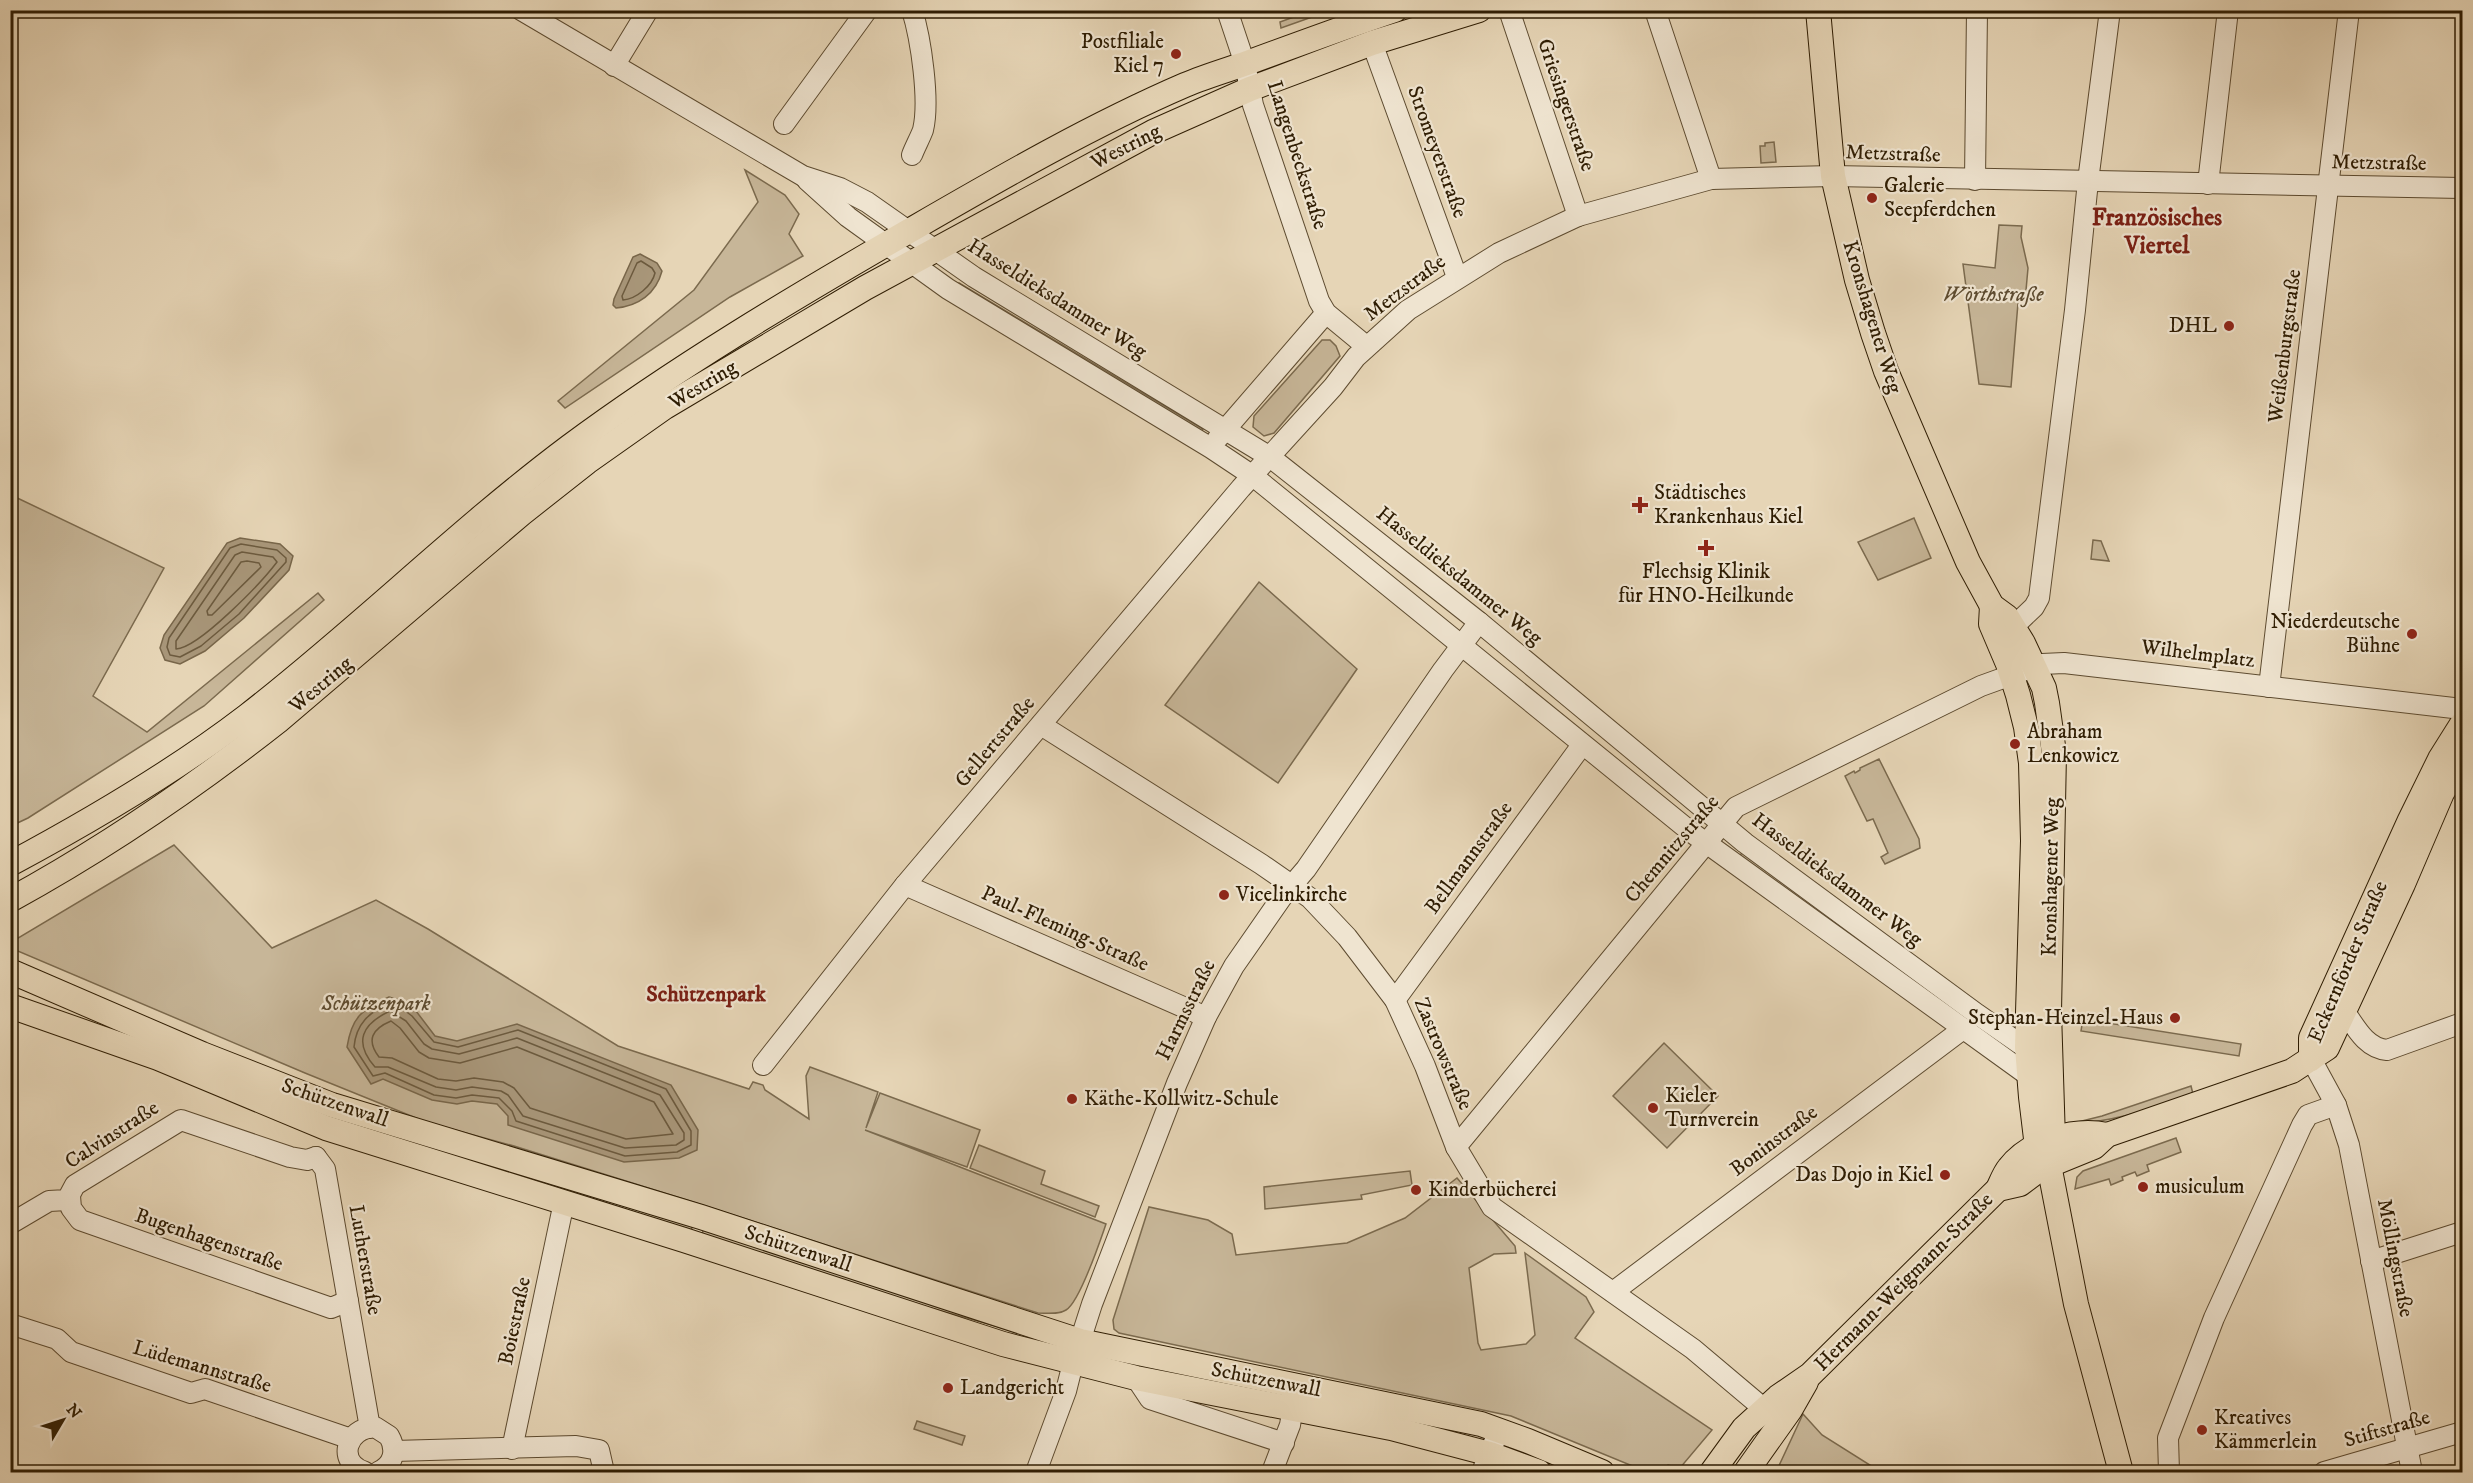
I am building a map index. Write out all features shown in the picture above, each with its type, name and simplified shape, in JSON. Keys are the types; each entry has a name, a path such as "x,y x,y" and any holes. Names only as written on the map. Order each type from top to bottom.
{"main road":[{"name":"Westring","path":"10,864 64,835 163,774 248,715 323,655 463,531 573,445 681,369 908,231 1107,123 1185,85 1395,10"},
{"name":"Westring","path":"10,900 72,865 172,801 270,728 521,514 587,462 665,408 909,262 1153,132 1250,89 1372,43 1479,10"},
{"name":"Kronshagener Weg","path":"1818,10 1833,176 1857,280 1886,371 1956,537 1992,606 2007,617 2013,627 2034,666 2047,703 2054,753 2049,940 2039,1071 2046,1150 2077,1311 2121,1473"},
{"name":"Kronshagener Weg","path":"1992,606 1991,624 2011,674 2028,742 2032,783 2033,841 2027,1047 2039,1071"},
{"name":"Eckernförder Straße","path":"2311,1059 2311,1038 2410,820 2440,759 2463,724"},
{"name":"Eckernförder Straße","path":"2311,1059 2327,1048 2442,793 2463,758"},
{"name":"Schützenwall","path":"10,971 202,1054 329,1116 700,1217 1076,1352 1136,1378 1391,1428 1486,1463 1539,1473"},
{"name":"Schützenwall","path":"10,1006 329,1116 564,1202 1003,1344 1076,1352 1296,1386 1500,1430 1602,1473"},
{"name":"Hermann-Weigmann-Straße","path":"1746,1473 1773,1416 1778,1397 1810,1375 1998,1189 2020,1184 2046,1150 2094,1147 2106,1135 2282,1075 2311,1059"},
{"name":"Hermann-Weigmann-Straße","path":"1712,1473 1744,1428 1773,1416"}],"street":[{"name":"Hasseldieksdammer Weg","path":"521,10 803,176 857,196 933,249 1050,325 1270,457 1479,622 1745,843 1933,982 2027,1047"},
{"path":"614,66 648,10"},
{"path":"784,124 867,10"},
{"path":"912,10 920,33 924,111 923,129 912,155"},
{"name":"Langenbeckstraße","path":"1227,10 1245,64 1250,89 1319,301 1326,313"},
{"name":"Griesingerstraße","path":"1509,10 1578,216"},
{"path":"1655,10 1711,179"},
{"path":"1975,180 1977,10"},
{"path":"2013,627 2034,607 2039,598 2110,10"},
{"path":"2208,184 2228,10"},
{"name":"Weißenburgstraße","path":"2269,687 2349,10"},
{"name":"Stromeyerstraße","path":"1372,43 1457,277"},
{"name":"Hasseldieksdammer Weg","path":"803,176 827,200 909,262 1253,476 1705,843 1963,1029 2039,1071"},
{"name":"Metzstraße","path":"1270,457 1366,346 1407,310 1457,277 1499,253 1578,216 1711,179 1833,176 2463,188"},
{"path":"1211,448 1326,313"},
{"name":"Metzstraße","path":"1326,313 1366,346"},
{"name":"Gellertstraße","path":"763,1065 905,885 1270,457"},
{"name":"Harmsstraße","path":"1036,1473 1066,1391 1076,1352 1177,1083 1206,1017 1234,966 1291,885 1306,869 1460,645 1479,622"},
{"name":"Wilhelmplatz","path":"2034,666 2064,663 2463,709"},
{"name":"Chemnitzstraße","path":"1456,1147 1736,807 1943,703 2034,666"},
{"name":"Zastrowstraße","path":"1041,724 1261,864 1310,898 1347,936 1395,1000 1425,1066 1456,1147 1492,1207 1693,1349 1773,1416"},
{"name":"Bellmannstraße","path":"1395,1000 1582,745"},
{"path":"64,835 54,848 52,864 56,868 72,865"},
{"name":"Paul-Fleming-Straße","path":"905,885 1206,1017"},
{"path":"2345,1012 2364,1039 2377,1049 2387,1050 2463,1023"},
{"name":"Boninstraße","path":"1613,1292 1963,1029"},
{"name":"Möllingstraße","path":"2311,1059 2336,1106 2349,1145 2412,1473"},
{"path":"2169,1473 2168,1438 2214,1318 2302,1125 2308,1115 2336,1106"},
{"path":"316,1157 322,1147 329,1116"},
{"name":"Calvinstraße","path":"10,1224 49,1201 61,1201 70,1196 75,1185 181,1120 290,1156 308,1160 316,1157"},
{"name":"Lutherstraße","path":"316,1157 325,1168 370,1428"},
{"name":"Bugenhagenstraße","path":"70,1196 71,1208 80,1220 331,1308 348,1302"},
{"name":"Boiestraße","path":"512,1449 564,1202"},
{"path":"2371,1261 2463,1232"},
{"name":"Lüdemannstraße","path":"10,1323 57,1339 71,1353 191,1394 205,1389 351,1439"},
{"path":"1136,1378 1150,1399 1284,1443"},
{"path":"1272,1473 1290,1425 1296,1386"},
{"path":"365,1473 352,1464 348,1456 348,1447 351,1439 360,1430 370,1428 383,1430 389,1436 394,1451 389,1465 378,1473"},
{"path":"1486,1463 1500,1430"},
{"name":"Stiftstraße","path":"2324,1473 2463,1432"},
{"path":"394,1451 576,1446 599,1450 604,1473"}],"green space":[{"path":"1310,11 1329,11 1281,28 1280,22"},
{"path":"1774,142 1776,162 1761,163 1760,146"},
{"path":"745,170 785,195 799,214 789,234 803,256 730,297 565,408 558,401 694,290 758,202"},
{"name":"Wörthstraße","path":"1999,225 2022,226 2021,237 2028,268 2025,301 2018,303 2011,387 1979,384 1963,264 1995,268"},
{"path":"959,283 1203,429 1199,436 955,286"},
{"path":"1322,340 1330,340 1336,346 1340,356 1274,433 1264,436 1253,427 1254,416"},
{"path":"11,495 164,568 93,696 147,732 318,593 324,600 204,706 28,818 11,826"},
{"path":"1914,518 1931,558 1878,580 1858,542"},
{"path":"2093,540 2101,541 2109,561 2091,559"},
{"path":"1259,582 1357,669 1278,783 1165,705"},
{"path":"1879,759 1919,839 1920,848 1885,864 1881,857 1888,853 1873,819 1867,821 1845,776"},
{"name":"Schützenpark","path":"174,845 272,948 376,900 428,929 618,1046 749,1089 753,1082 763,1085 765,1090 809,1119 806,1076 810,1067 878,1092 866,1128 880,1093 980,1130 967,1167 865,1130 1106,1224 1083,1284 1071,1305 1063,1312 1038,1313 514,1146 426,1122 13,949 11,943 13,941"},
{"path":"1744,850 2001,1040 2001,1044 1738,858"},
{"path":"2083,1019 2241,1044 2239,1056 2081,1031"},
{"path":"1664,1043 1718,1096 1667,1148 1613,1096"},
{"path":"2191,1086 2193,1094 2149,1108 2105,1120 2074,1123 2102,1116"},
{"path":"397,1137 693,1224 691,1231 538,1180"},
{"path":"2176,1138 2181,1152 2147,1165 2149,1171 2137,1176 2135,1172 2111,1185 2109,1179 2075,1189 2077,1177 2083,1171"},
{"path":"979,1145 1045,1171 1041,1184 1099,1206 1095,1217 970,1168"},
{"path":"1410,1171 1412,1185 1361,1195 1362,1199 1265,1209 1264,1187"},
{"path":"1457,1178 1515,1246 1516,1253 1494,1254 1469,1268 1478,1343 1481,1350 1526,1344 1535,1335 1525,1253 1586,1297 1594,1312 1575,1338 1712,1430 1680,1468 1668,1465 1662,1472 1647,1472 1511,1416 1119,1333 1114,1329 1113,1320 1149,1207 1208,1220 1232,1234 1236,1255 1347,1243 1405,1218"},
{"path":"704,1228 1042,1339 859,1288 702,1234"},
{"path":"1803,1414 1822,1435 1881,1472 1776,1472"},
{"path":"917,1421 965,1436 962,1445 914,1429"}],"water":[{"path":"640,254 657,263 662,271 659,279 645,297 632,305 616,308 613,305 614,299 633,257"},
{"path":"240,538 280,544 293,556 289,570 244,618 205,651 180,664 165,660 160,648 164,635 227,543"},
{"path":"389,997 402,1001 416,1011 435,1036 457,1041 517,1024 671,1085 698,1130 697,1150 679,1158 624,1162 508,1125 508,1116 497,1104 472,1101 457,1104 432,1100 383,1079 371,1084 347,1047 349,1036 355,1021 365,1010"}],"place":[{"name":"Postfiliale Kiel 7","path":"1176,54"},
{"name":"Galerie Seepferdchen","path":"1872,198"},
{"name":"DHL","path":"2229,326"},
{"name":"Städtisches Krankenhaus Kiel","path":"1640,505"},
{"name":"Flechsig Klinik für HNO-Heilkunde","path":"1706,548"},
{"name":"Niederdeutsche Bühne","path":"2412,634"},
{"name":"Abraham Lenkowicz","path":"2015,744"},
{"name":"Vicelinkirche","path":"1224,895"},
{"name":"Stephan-Heinzel-Haus","path":"2175,1018"},
{"name":"Käthe-Kollwitz-Schule","path":"1072,1099"},
{"name":"Kieler Turnverein","path":"1653,1108"},
{"name":"Das Dojo in Kiel","path":"1945,1175"},
{"name":"musiculum","path":"2143,1187"},
{"name":"Kinderbücherei","path":"1416,1190"},
{"name":"Landgericht","path":"948,1388"},
{"name":"Kreatives Kämmerlein","path":"2202,1430"}],"district":[{"name":"Französisches Viertel","path":"2157,232"},
{"name":"Schützenpark","path":"706,994"}]}
